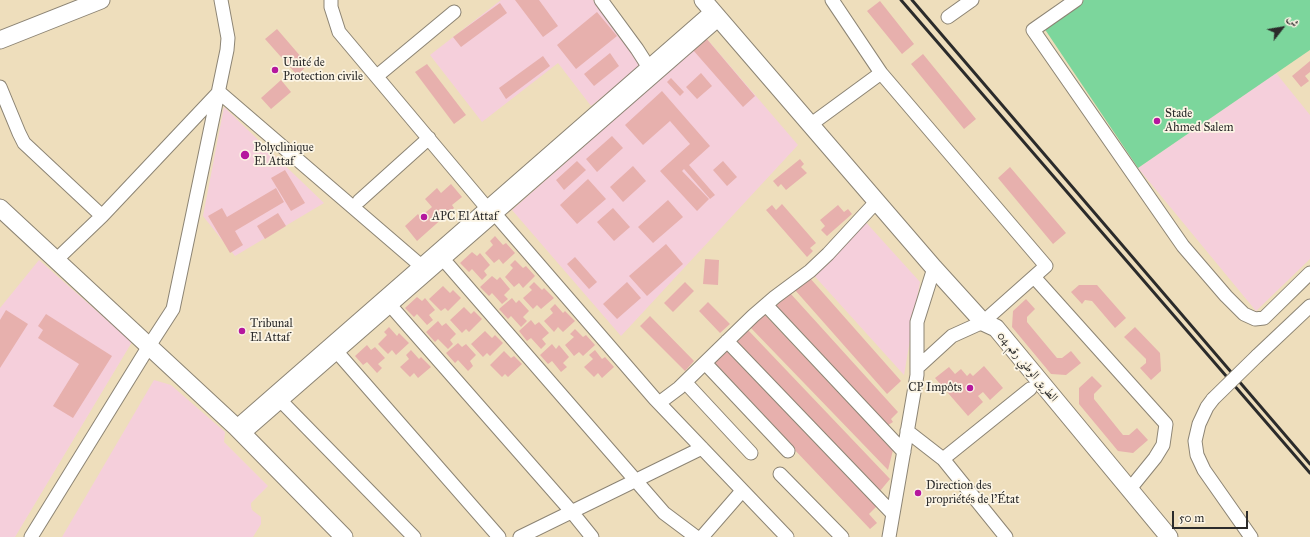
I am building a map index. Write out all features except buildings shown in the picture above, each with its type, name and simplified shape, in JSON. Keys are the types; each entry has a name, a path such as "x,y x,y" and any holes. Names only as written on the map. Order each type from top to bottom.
{"main road":[{"path":"0,40 101,0"},
{"path":"711,10 876,202 983,322"},
{"path":"0,208 239,430 344,537"},
{"name":"الطريق الوطني رقم 04","path":"983,322 988,337 1030,389 1157,537"},
{"name":"الطريق الوطني رقم 04","path":"983,322 996,328 1169,537"}],"street":[{"path":"31,537 173,309 227,50 228,38 221,0"},
{"path":"331,0 331,7 339,32 429,138 659,403 787,537"},
{"path":"601,0 652,72"},
{"path":"832,0 881,73 1046,266 983,322 952,336 917,368"},
{"path":"948,17 972,0"},
{"path":"1076,0 1032,30 1133,176 1183,246 1197,263 1230,301 1244,314 1255,319 1264,318 1310,273"},
{"path":"239,430 652,72 711,10"},
{"path":"377,76 454,12"},
{"path":"810,125 881,73"},
{"path":"0,87 24,143 102,216"},
{"path":"220,87 359,202 431,265 636,480 664,513 696,537"},
{"path":"56,260 102,216 220,87"},
{"path":"220,87 431,265"},
{"path":"359,202 429,138"},
{"path":"659,403 685,382 766,305 810,271 828,254 876,202"},
{"path":"239,430 281,401 390,305 431,265"},
{"path":"889,537 917,375 917,322 934,268"},
{"path":"1034,277 1166,424 1163,445 1155,458 1129,490"},
{"path":"390,305 571,511 592,537"},
{"path":"766,305 904,452"},
{"path":"1251,537 1204,470 1197,455 1195,441 1198,424 1213,399 1256,356 1310,306"},
{"path":"727,341 893,514"},
{"path":"336,352 499,537"},
{"path":"705,362 788,451"},
{"path":"685,382 751,453"},
{"path":"943,459 1030,389"},
{"path":"281,401 414,537"},
{"path":"907,431 943,459 1006,537"},
{"path":"520,537 702,448"},
{"path":"780,474 842,537"},
{"path":"702,537 742,490"}],"shaded area":[{"path":"501,0 593,0 643,65 591,106 558,63 482,122 430,55"},
{"path":"706,38 798,145 621,336 512,210"},
{"path":"1276,73 1310,115 1310,259 1256,311 1138,168"},
{"name":"Polyclinique El Attaf","path":"224,107 324,203 235,256 203,216"},
{"path":"862,218 920,282 904,375 810,271"},
{"path":"39,260 132,342 15,537 0,537 0,308"},
{"path":"154,380 171,385 225,432 224,442 268,486 251,503 252,510 261,517 261,524 253,537 62,537"}],"green space":[{"name":"Stade Ahmed Salem","path":"1084,0 1310,0 1310,50 1138,168 1044,28"}],"railway":[{"path":"901,0 1310,473"},
{"path":"912,0 1310,464"}],"place":[{"name":"Unité de Protection civile","path":"275,70"},
{"name":"Stade Ahmed Salem","path":"1157,121"},
{"name":"Polyclinique El Attaf","path":"245,155"},
{"name":"APC El Attaf","path":"424,217"},
{"name":"Tribunal El Attaf","path":"242,331"},
{"name":"CP Impôts","path":"970,388"},
{"name":"Direction des propriétés de l'État","path":"918,493"}]}
